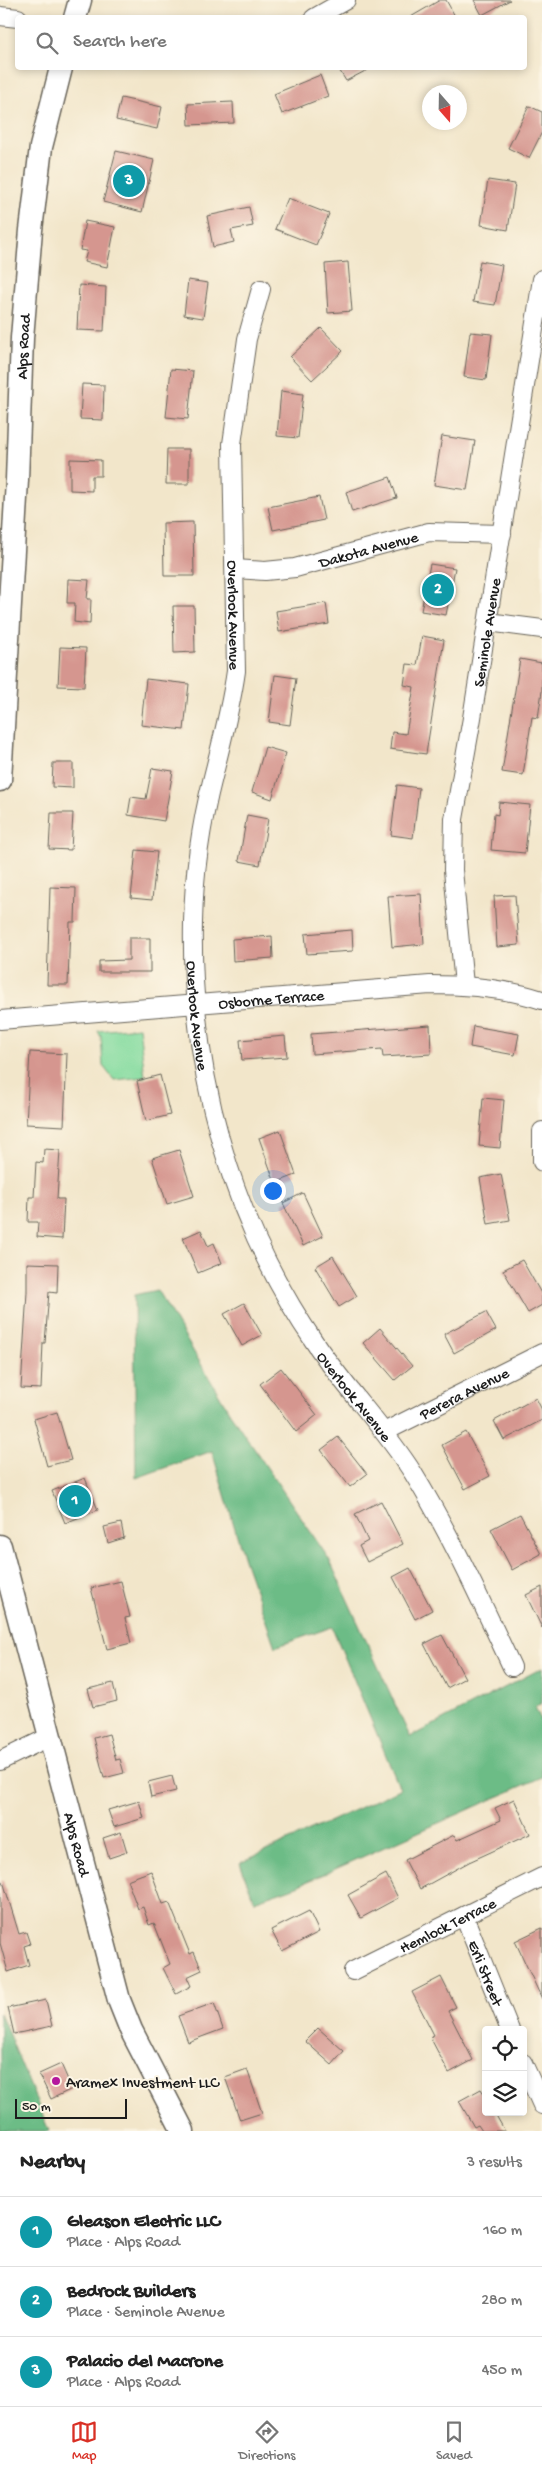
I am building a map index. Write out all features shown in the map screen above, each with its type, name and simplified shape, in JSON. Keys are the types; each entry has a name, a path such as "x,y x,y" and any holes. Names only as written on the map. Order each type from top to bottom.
{"main road":[{"path":"76,15 80,0"},
{"name":"Alps Road","path":"0,780 6,586 32,215 41,147 60,70"},
{"name":"Alps Road","path":"0,1546 119,2000 130,2030 183,2131"}],"street":[{"path":"319,15 346,0"},
{"path":"0,16 15,18"},
{"name":"Seminole Avenue","path":"464,985 453,870 454,818 488,622 542,279"},
{"name":"Overlook Avenue","path":"261,290 247,339 232,444 237,635 232,705 203,821 196,870 193,919 195,1003 199,1044 212,1112 228,1165 249,1220 288,1300 314,1342 342,1381 384,1432 436,1511 512,1667"},
{"name":"Dakota Avenue","path":"235,569 265,571 295,568 429,532 502,534"},
{"path":"488,622 542,629"},
{"name":"Osborne Terrace","path":"0,1020 420,985 464,985 508,990 542,1000"},
{"path":"542,1131 542,1162"},
{"name":"Perera Avenue","path":"384,1432 542,1352"},
{"path":"0,1761 49,1737"},
{"name":"Hemlock Terrace","path":"353,1970 542,1877"},
{"name":"Erli Street","path":"464,1916 508,2026"},
{"path":"527,2071 542,2105"}],"green space":[{"path":"139,1027 145,1077 114,1080 103,1066 101,1037 98,1031"},
{"path":"157,1290 230,1413 329,1559 410,1737 542,1668 542,1703 535,1707 542,1722 542,1777 297,1886 254,1901 240,1863 400,1789 332,1627 275,1647 244,1559 212,1451 136,1478 134,1295"},
{"path":"0,2013 49,2131 0,2131"}],"building":[{"path":"440,0 446,0 454,15 414,15"},
{"path":"474,0 510,0 482,15"},
{"path":"339,70 367,70 346,81"},
{"path":"320,75 328,96 282,114 274,94"},
{"path":"121,98 162,107 157,129 116,120"},
{"path":"233,102 234,123 189,125 188,104"},
{"path":"529,106 542,112 542,132 529,158 508,148"},
{"path":"116,151 154,160 142,212 103,202"},
{"path":"488,180 515,184 508,230 481,225"},
{"path":"288,198 329,214 316,245 275,229"},
{"path":"249,207 253,226 231,230 234,242 213,247 207,216"},
{"path":"85,221 115,227 107,267 84,262 87,251 80,250"},
{"path":"480,261 502,265 495,305 473,302"},
{"path":"348,262 352,311 328,313 325,264"},
{"path":"188,280 208,283 203,318 184,315"},
{"path":"79,285 106,287 104,331 77,330"},
{"path":"321,328 343,351 312,380 290,357"},
{"path":"470,332 492,334 486,380 464,377"},
{"path":"171,369 193,371 188,419 166,417"},
{"path":"82,384 104,385 103,420 80,419"},
{"path":"281,391 303,394 298,438 277,436"},
{"path":"442,436 475,441 467,490 434,485"},
{"path":"167,449 189,449 189,484 166,484"},
{"path":"70,459 101,460 101,476 92,476 92,491 70,490"},
{"path":"390,477 397,498 352,512 346,492"},
{"path":"319,497 324,520 273,530 268,507"},
{"path":"193,522 194,576 164,576 163,523"},
{"path":"430,564 455,568 446,615 421,611"},
{"path":"68,579 89,580 87,599 91,599 90,624 74,622 75,603 67,603"},
{"path":"326,603 329,624 279,632 276,611"},
{"path":"173,606 194,606 195,652 174,653"},
{"path":"422,636 444,640 426,754 390,749 392,732 406,734 414,687 404,685 407,664 417,665"},
{"path":"60,647 86,648 84,687 58,686"},
{"path":"520,659 542,663 542,691 538,718 532,717 523,775 502,772"},
{"path":"275,675 296,678 290,725 269,722"},
{"path":"146,679 189,684 184,730 141,725"},
{"path":"265,747 286,753 272,799 252,792"},
{"path":"53,763 73,763 73,788 52,787"},
{"path":"152,768 173,771 164,821 128,815 131,797 146,799"},
{"path":"397,785 419,788 413,838 391,835"},
{"path":"499,802 530,805 525,853 491,850 494,814 498,815"},
{"path":"51,813 73,813 71,850 49,849"},
{"path":"247,815 268,819 260,865 239,861"},
{"path":"136,850 157,852 152,900 131,898"},
{"path":"50,887 76,888 75,922 70,922 68,985 47,985"},
{"path":"421,894 424,944 392,947 388,896"},
{"path":"515,895 519,945 497,947 494,896"},
{"path":"352,930 353,951 307,954 305,934"},
{"path":"272,936 273,958 233,961 232,939"},
{"path":"129,938 150,938 150,972 99,972 99,961 129,960"},
{"path":"430,1025 431,1054 383,1057 382,1049 312,1054 311,1034"},
{"path":"473,1026 519,1034 515,1055 470,1047"},
{"path":"285,1036 287,1057 242,1060 240,1040"},
{"path":"30,1052 67,1054 64,1126 26,1124"},
{"path":"160,1075 170,1115 146,1121 137,1081"},
{"path":"483,1098 504,1100 500,1148 479,1146"},
{"path":"280,1130 296,1175 275,1183 259,1138"},
{"path":"44,1149 60,1150 57,1199 64,1199 62,1239 37,1237 38,1222 28,1222 29,1197 34,1197 36,1162 43,1163"},
{"path":"179,1150 194,1196 167,1204 152,1158"},
{"path":"501,1174 510,1220 488,1224 480,1178"},
{"path":"303,1193 323,1236 303,1246 283,1203"},
{"path":"201,1230 208,1246 214,1243 222,1263 198,1273 183,1238"},
{"path":"333,1256 357,1296 339,1307 315,1267"},
{"path":"522,1260 542,1295 542,1305 528,1313 503,1270"},
{"path":"27,1263 58,1264 57,1293 49,1292 45,1343 43,1343 41,1389 21,1388"},
{"path":"244,1303 262,1335 242,1346 224,1314"},
{"path":"486,1312 496,1330 454,1353 444,1334"},
{"path":"380,1328 412,1366 395,1380 363,1343"},
{"path":"281,1368 317,1415 296,1432 260,1384"},
{"path":"536,1398 542,1410 542,1420 504,1440 494,1421"},
{"path":"57,1412 71,1460 47,1466 34,1419"},
{"path":"466,1432 490,1476 465,1489 442,1445"},
{"path":"338,1437 367,1474 350,1487 321,1450"},
{"path":"85,1478 98,1510 65,1523 52,1491"},
{"path":"381,1501 403,1544 367,1562 359,1546 368,1541 355,1514"},
{"path":"520,1514 541,1554 512,1570 491,1529"},
{"path":"121,1523 124,1538 108,1543 104,1527"},
{"path":"410,1568 432,1610 415,1619 393,1577"},
{"path":"121,1581 130,1617 125,1618 131,1643 107,1649 91,1588"},
{"path":"542,1587 542,1628 526,1595"},
{"path":"442,1635 465,1678 447,1688 424,1644"},
{"path":"113,1683 117,1701 93,1707 88,1689"},
{"path":"109,1734 116,1760 120,1759 124,1773 104,1778 94,1738"},
{"path":"172,1776 176,1791 151,1797 148,1782"},
{"path":"514,1799 530,1834 469,1862 420,1889 405,1860 454,1835 457,1840 501,1820 495,1808"},
{"path":"139,1801 144,1818 114,1827 108,1810"},
{"path":"121,1832 127,1852 109,1858 103,1838"},
{"path":"151,1871 163,1904 169,1902 190,1954 194,1952 202,1970 187,1977 191,1986 176,1994 163,1968 170,1964 154,1923 149,1925 143,1907 138,1909 127,1880"},
{"path":"386,1874 398,1898 361,1918 348,1895"},
{"path":"0,1881 3,1881 19,1934 26,1932 30,1944 24,1946 29,1965 8,1972 0,1943"},
{"path":"309,1911 319,1932 282,1951 271,1930"},
{"path":"542,1928 542,1999 515,1941"},
{"path":"441,1977 456,2007 448,2011 473,2060 449,2073 430,2037 434,2035 412,1992"},
{"path":"46,2000 52,2026 14,2034 8,2008"},
{"path":"214,2003 223,2029 188,2042 178,2016"},
{"path":"318,2028 344,2051 332,2065 305,2041"},
{"name":"Aramex Investment LLC","path":"61,2064 72,2089 51,2099 39,2074"},
{"path":"247,2069 262,2113 240,2120 225,2077"},
{"path":"481,2089 482,2116 496,2116 505,2131 482,2131 478,2125 474,2127 459,2101"}],"place":[{"name":"Palacio del Macrone","path":"129,181"},
{"name":"Bedrock Builders","path":"438,590"},
{"name":"Gleason Electric LLC","path":"75,1501"},
{"name":"Aramex Investment LLC","path":"56,2081"}]}
